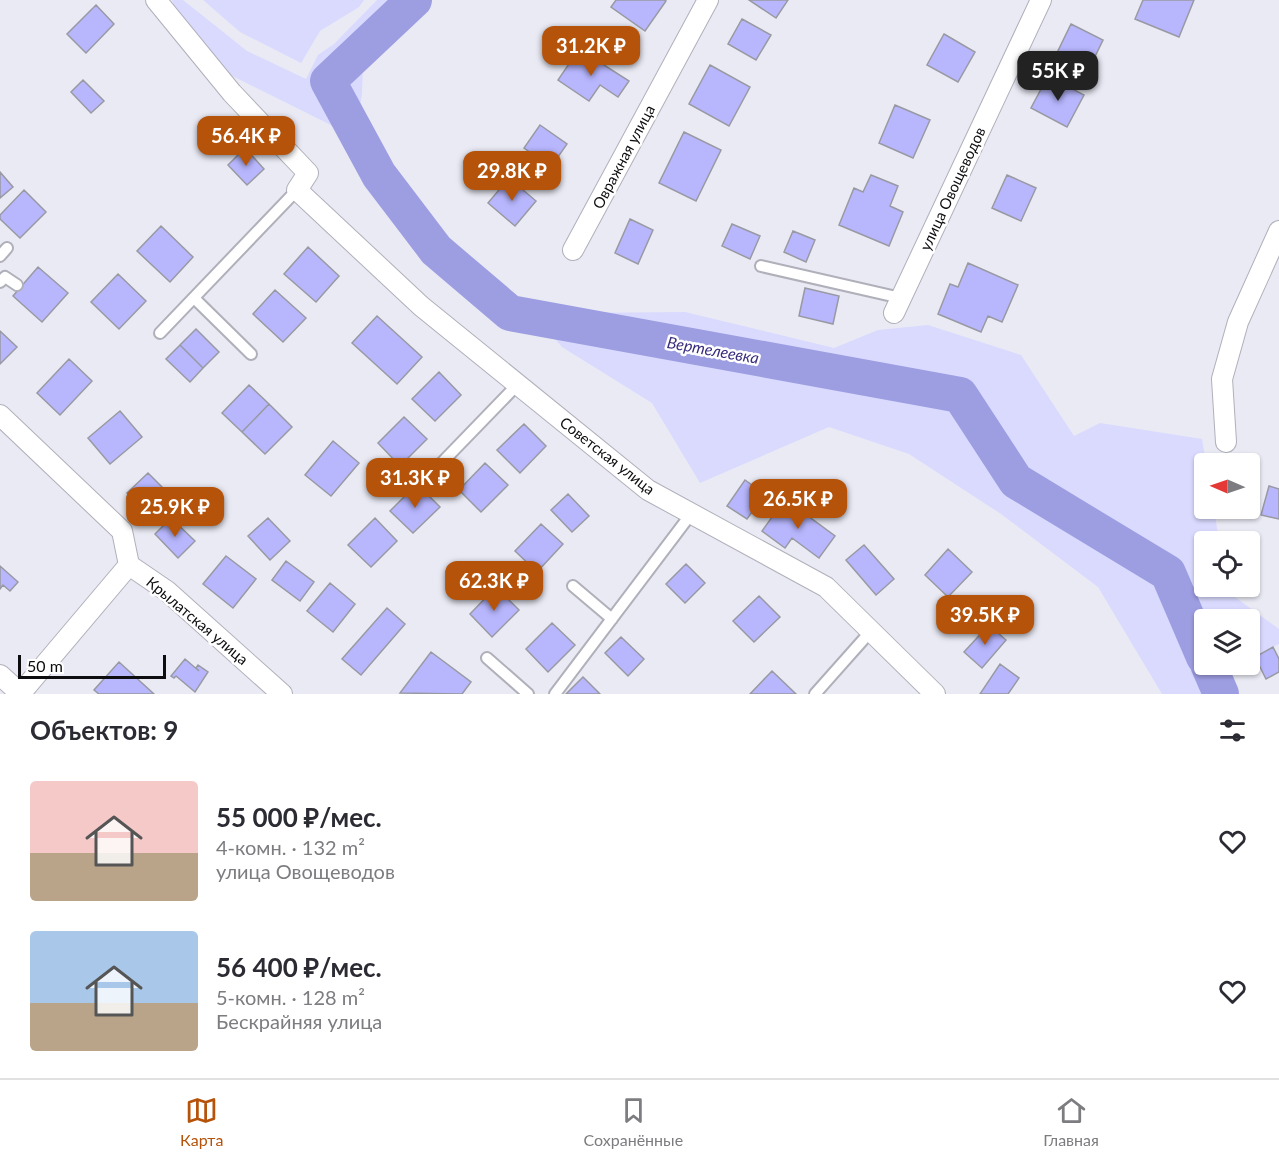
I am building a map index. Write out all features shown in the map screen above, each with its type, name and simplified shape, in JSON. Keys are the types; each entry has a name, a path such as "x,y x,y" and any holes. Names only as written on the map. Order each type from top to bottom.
{"street":[{"path":"156,0 232,93 308,173 297,190"},
{"name":"Овражная улица","path":"573,250 708,0"},
{"name":"улица Овощеводов","path":"898,306 1041,0"},
{"name":"Советская улица","path":"297,190 422,306 648,490 826,587 935,694"},
{"path":"1226,442 1222,379 1238,322 1279,231"},
{"path":"0,415 122,531 129,565 21,694 0,675"},
{"name":"Крылатская улица","path":"129,565 167,591 282,694"}],"lane":[{"path":"160,333 297,190"},
{"path":"761,266 898,306"},
{"path":"0,282 5,277 17,285"},
{"path":"194,298 251,354"},
{"path":"427,478 518,384"},
{"path":"555,694 692,514"},
{"path":"573,586 612,619"},
{"path":"815,694 871,631"},
{"path":"487,658 528,694"}],"shaded area":[{"path":"172,0 183,0 247,51 306,79 318,55 334,44 377,0 432,0 381,31 363,62 362,94 355,137 218,69 177,16"},
{"path":"203,0 364,0 359,7 320,31 301,63 240,32"},
{"path":"685,312 834,348 878,330 928,325 1021,355 1074,436 1100,423 1202,439 1204,453 1194,453 1194,519 1216,519 1217,531 1194,531 1194,597 1235,597 1251,609 1194,609 1194,675 1222,675 1236,694 1162,694 1098,587 1001,514 909,454 829,427 700,483 652,403 562,347 548,331 570,313"},
{"path":"1260,615 1279,629 1279,644 1260,653"}],"building":[{"path":"616,0 666,1 645,31 611,7"},
{"path":"749,0 788,0 776,18"},
{"path":"1143,0 1194,0 1179,37 1135,19"},
{"path":"96,5 114,24 86,53 67,34"},
{"path":"742,19 771,35 756,60 728,44"},
{"path":"1071,24 1103,40 1087,73 1055,57"},
{"path":"944,34 975,52 958,82 927,65"},
{"path":"579,49 629,81 618,97 600,85 589,101 558,80"},
{"path":"710,65 750,87 729,126 689,104"},
{"path":"1048,76 1084,95 1067,127 1031,108"},
{"path":"83,80 104,101 91,113 71,92"},
{"path":"895,105 930,120 913,158 879,143"},
{"path":"540,125 567,144 551,167 524,148"},
{"path":"684,132 721,150 696,201 659,183"},
{"path":"245,148 264,169 247,185 228,165"},
{"path":"0,172 13,187 0,198"},
{"path":"871,175 898,186 890,206 903,212 889,246 839,225 854,188 863,192"},
{"path":"1007,175 1036,188 1021,221 992,208"},
{"path":"509,178 536,201 515,226 488,203"},
{"path":"24,190 46,212 20,238 0,219 0,215"},
{"path":"630,219 653,230 638,264 615,253"},
{"path":"732,224 760,236 750,259 722,246"},
{"path":"161,226 193,257 170,282 137,251"},
{"path":"793,231 815,240 806,262 784,252"},
{"path":"308,247 339,276 316,302 284,274"},
{"path":"968,263 1018,285 1002,322 988,316 981,332 938,314 950,284 958,287"},
{"path":"38,267 68,293 42,322 13,296"},
{"path":"118,274 146,301 119,329 91,302"},
{"path":"805,288 839,296 833,324 799,316"},
{"path":"275,290 306,318 283,342 253,314"},
{"path":"377,316 422,357 397,384 352,343"},
{"path":"196,329 219,352 203,368 180,345"},
{"path":"0,331 17,347 0,364"},
{"path":"180,345 203,368 190,382 166,359"},
{"path":"69,359 92,381 60,415 37,393"},
{"path":"439,372 461,395 435,421 412,399"},
{"path":"249,385 269,404 242,432 222,413"},
{"path":"269,404 292,427 265,454 242,432"},
{"path":"120,411 142,437 110,464 88,438"},
{"path":"404,417 427,439 400,466 378,443"},
{"path":"524,424 546,446 520,473 497,450"},
{"path":"333,441 359,463 331,496 305,475"},
{"path":"485,463 508,485 481,512 459,490"},
{"path":"148,473 166,491 146,511 127,493"},
{"path":"745,480 765,494 747,519 727,506"},
{"path":"417,484 440,507 413,533 390,511"},
{"path":"1269,486 1279,489 1279,519 1261,515"},
{"path":"568,494 589,516 572,532 551,510"},
{"path":"785,499 835,536 819,558 792,538 785,548 762,531"},
{"path":"171,518 195,541 178,558 155,534"},
{"path":"268,518 290,541 270,560 248,536"},
{"path":"375,518 397,541 371,567 348,545"},
{"path":"541,524 563,544 537,572 515,551"},
{"path":"864,545 894,579 876,595 846,560"},
{"path":"948,549 972,572 948,597 925,575"},
{"path":"226,556 256,579 233,608 203,584"},
{"path":"286,561 314,582 300,601 272,580"},
{"path":"686,564 705,583 685,603 666,584"},
{"path":"0,566 18,582 10,591 3,585 0,589"},
{"path":"330,583 355,604 333,632 307,611"},
{"path":"496,587 519,610 492,637 470,614"},
{"path":"759,596 780,617 754,642 733,621"},
{"path":"387,608 405,624 361,675 342,659"},
{"path":"552,623 575,645 548,672 526,649"},
{"path":"989,625 1006,640 982,668 964,652"},
{"path":"621,637 644,659 628,676 605,653"},
{"path":"1273,647 1279,659 1279,672 1266,679 1260,667 1260,654"},
{"path":"431,652 471,682 462,694 400,693"},
{"path":"185,659 199,671 196,668 198,665 208,672 195,692 176,676 174,678 171,676"},
{"path":"119,662 154,694 99,694 94,690"},
{"path":"1000,664 1019,678 1008,694 980,694"},
{"path":"772,671 796,694 750,694"},
{"path":"583,677 600,694 566,694"}],"waterway":[{"name":"Вертелеевка","path":"414,0 328,81 379,175 436,250 510,313 960,395 1016,481 1168,573 1194,634"},
{"name":"Вертелеевка","path":"1213,675 1221,694"}]}
